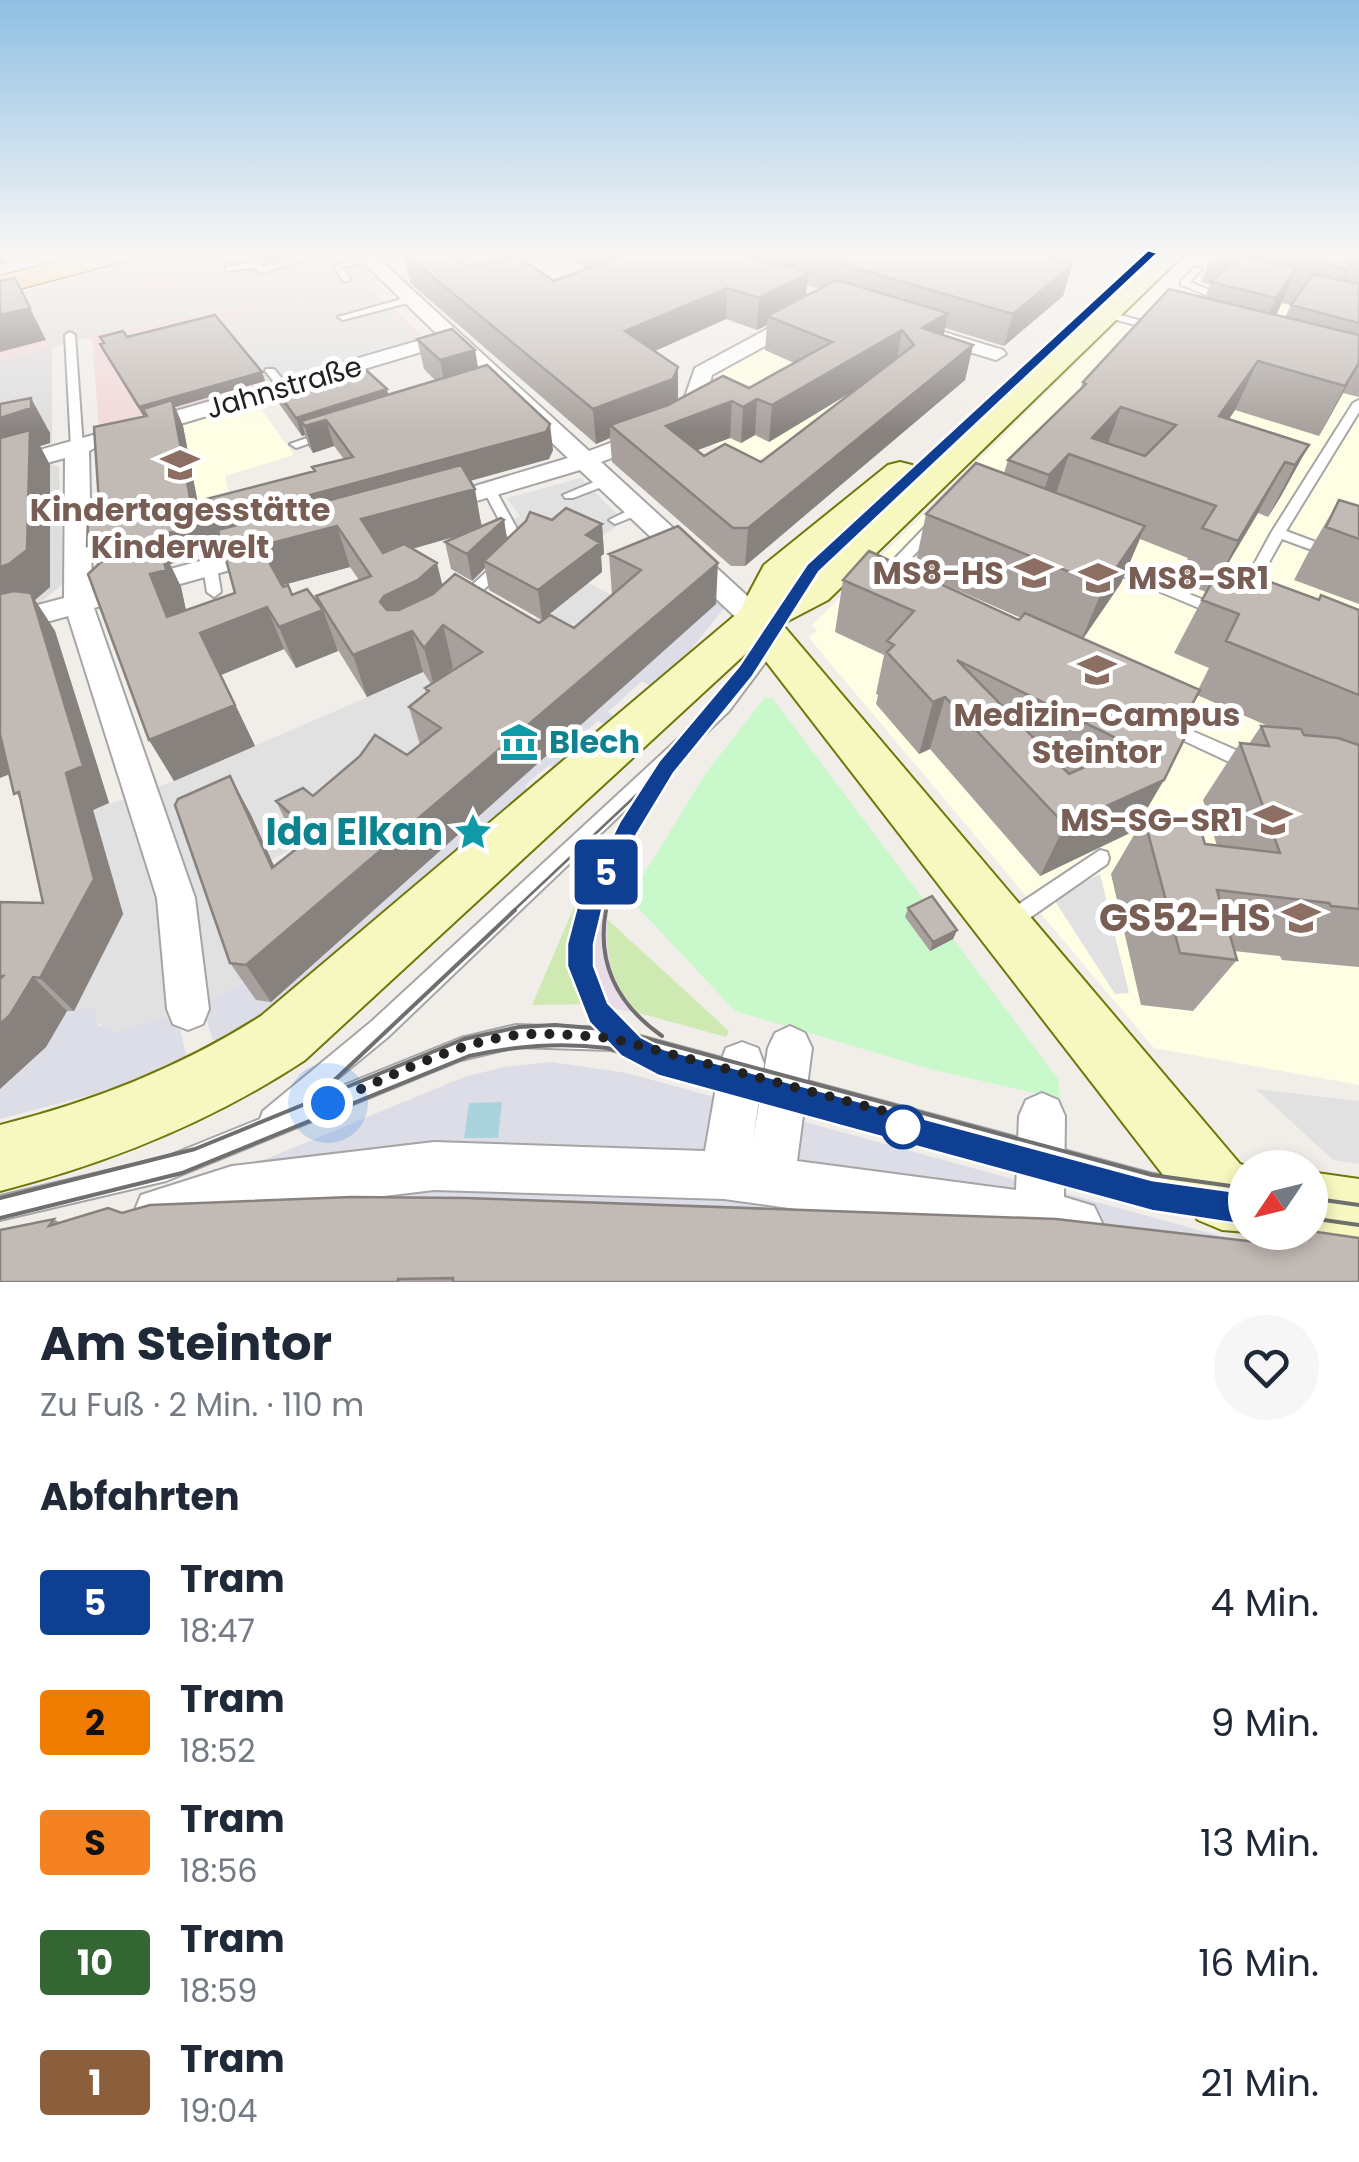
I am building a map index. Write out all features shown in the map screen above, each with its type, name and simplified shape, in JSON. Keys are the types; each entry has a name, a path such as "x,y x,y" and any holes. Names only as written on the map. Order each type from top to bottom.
{"street":[{"path":"427,313 491,383 608,480 628,515 764,630 1004,926 1215,1224"},
{"path":"420,509 586,460 679,425 691,414 702,372 812,313"},
{"path":"764,630 778,574 901,470 1065,313"},
{"path":"0,1158 82,1137 157,1110 215,1081 283,1038 764,630 814,591 856,582 928,494 1104,314"},
{"path":"915,329 996,354"},
{"name":"Jahnstraße","path":"0,468 277,379 452,337"},
{"path":"77,446 78,604 168,849 188,1009"},
{"path":"0,625 78,604 212,579 286,546"},
{"path":"747,1178 763,1068"},
{"path":"1039,1218 1042,1136"},
{"path":"158,1212 232,1190 434,1166 747,1178 1117,1227"},
{"path":"1328,1210 1359,1214"}],"lane":[{"path":"343,317 359,313"},
{"path":"1104,314 1164,330"},
{"path":"1137,340 1149,326"},
{"path":"70,334 77,446"},
{"path":"951,361 969,346"},
{"path":"1242,601 1359,402"},
{"path":"296,444 332,432"},
{"path":"568,495 608,480"},
{"path":"456,607 521,548 489,489"},
{"path":"856,582 942,519"},
{"path":"1278,534 1355,559"},
{"path":"1094,560 1233,618"},
{"path":"856,582 890,595"},
{"path":"233,1142 282,1112 380,1029 724,707 764,630"},
{"path":"1152,719 1260,769"},
{"path":"1004,926 1100,858"},
{"path":"0,1208 148,1175 461,1049 516,1036 611,1038 763,1068 1042,1136 1149,1186 1215,1224"}],"shaded area":[{"path":"0,313 398,313 422,335 111,429 99,429 92,337 0,360"},
{"path":"14,313 208,313 92,335 52,347"},
{"path":"237,313 390,313 417,339 267,382 218,324 240,318"},
{"name":"Medizin-Campus Steintor","path":"1128,313 1359,313 1359,1085 1154,1048 809,638 817,630 812,625"},
{"path":"786,337 890,378 751,464 687,431 723,371"},
{"path":"52,347 52,443 0,458 0,360"},
{"name":"Kindertagesstätte Kinderwelt","path":"256,402 294,455 225,476 230,498 171,524 108,449"},
{"path":"38,464 59,467 64,583 40,603 0,613"},
{"path":"581,478 624,521 588,546 523,534 514,519 520,516 507,498"},
{"path":"585,581 643,611 579,670 506,641 537,617 542,619"},
{"path":"700,589 725,607 687,654 650,686 642,681 608,712 615,717 606,725 598,721 559,755 566,761 557,770 549,765 527,783 525,798 299,989 245,1027 222,1040 213,1040 201,1004 249,979 256,999 271,1002 712,607 713,601"},
{"path":"423,673 435,689 441,733 297,842 296,847 271,860 252,817 199,842 249,979 201,1004 118,1032 74,1011 122,914 93,810 174,781"},
{"path":"1100,874 1129,993 1115,994 1053,898"},
{"path":"588,904 608,920 609,960 622,993 638,1013 588,1004 576,953 577,935"},
{"path":"94,1008 98,1025 118,1032 177,1014 186,1056 136,1083 0,1119 0,1090 46,1047 67,1011"},
{"path":"551,1062 627,1073 1228,1240 160,1203 464,1077 504,1067"},
{"path":"1256,1089 1359,1101 1359,1164 1333,1160 1328,1150 1322,1150"}],"green space":[{"path":"765,697 773,699 1058,1079 1060,1099 934,1070 735,1011 629,898 706,773"},
{"path":"578,898 588,904 578,954 588,1004 532,1005"},
{"path":"608,920 729,1031 726,1037 639,1013 612,970"}],"water":[{"path":"502,1102 498,1138 464,1138 469,1103"}],"building":[{"path":"476,313 668,313 625,331 678,367 673,379 593,409"},
{"path":"773,313 947,313 922,328 973,345 748,528 733,528 610,425 668,405 723,376 749,388 832,342 767,316","holes":["902,330 914,345 761,462 725,444 704,456 666,426 732,401 743,407 757,399 772,405"]},
{"path":"1147,313 1267,313 1359,335 1359,363 1345,386 1258,361 1219,416 1309,445 1295,465 1285,462 1238,541 1202,528 1216,506 1069,454 1049,475 1008,460 1086,384 1083,382","holes":["1121,407 1176,425 1145,456 1092,438"]},
{"path":"1321,313 1359,313 1359,323"},
{"path":"215,315 262,372 139,407 100,344 104,343 100,337 123,331 127,337"},
{"path":"452,329 475,350 440,360 417,339"},
{"path":"487,365 550,424 546,432 105,550 87,546 88,521 100,518 94,427 147,416 143,409 172,400 191,503 315,471 312,467 353,457 326,420 305,426 301,421"},
{"path":"366,370 387,389 296,418 274,387 295,381 302,390"},
{"path":"31,398 31,408 0,418 0,404"},
{"path":"30,430 27,550 0,567 0,438"},
{"path":"976,463 1145,526 1104,586 926,514"},
{"path":"461,465 475,489 361,519 383,553 404,544 437,563 418,580 384,596 380,602 387,610 399,610 433,594 455,574 539,623 550,615 574,628 641,570 609,554 678,526 718,563 246,965 230,963 175,805 178,799 230,776 272,868 314,835 276,801 303,788 313,796 360,756 375,735 407,755 441,728 409,707 429,691 425,688 482,652 443,625 424,648 412,631 353,655 316,596 371,576 337,526 260,546 283,587 288,585 292,595 307,589 323,610 279,627 267,607 200,633 235,705 149,740 88,574 101,562 161,546 166,570 150,574 167,617 235,593 218,530"},
{"path":"1339,500 1359,506 1359,539 1326,527"},
{"path":"566,508 602,524 586,535 600,543 538,590 484,561 526,521 530,512 552,520"},
{"path":"504,520 467,554 445,542"},
{"path":"869,551 1019,620 1025,613 1200,690 1186,715 1194,719 1164,780 1065,825 945,697 933,702 887,652 894,645 887,641 914,611 843,580","holes":["957,660 1132,746 1069,774"]},
{"path":"1222,564 1319,600 1321,595 1359,610 1359,695 1226,641 1239,614 1202,600"},
{"path":"31,593 83,766 66,773 94,879 40,978 33,977 10,1015 0,1024 0,902 43,903 19,792 14,794 0,734 0,594"},
{"path":"1261,726 1301,729 1304,735 1338,738 1359,745 1359,909 1217,890 1237,960 1180,953 1144,818 1199,824 1205,844 1280,853 1240,743 1269,746"},
{"path":"932,896 957,930 933,942 908,908"},
{"path":"351,1197 465,1198 1056,1219 1228,1239 1228,1250 1328,1250 1328,1234 1359,1238 1359,1282 453,1282 453,1278 398,1282 0,1282 0,1230 54,1219 49,1226 108,1208 122,1213 150,1205"}],"tram line":[{"path":"588,912 608,864 653,787 744,673 823,558 1087,313"},
{"name":"5","path":"1087,313 837,542 794,592 746,671 666,767 628,828 590,906 580,944 580,966 598,1012 631,1046 659,1062 1152,1195 1228,1206"},
{"path":"512,912 645,787"},
{"path":"606,912 616,882"},
{"path":"325,1089 515,910"},
{"path":"589,910 582,944 584,976 597,1006 615,1030"},
{"path":"606,910 604,948 614,982 633,1011 662,1036"},
{"path":"0,1198 195,1149 464,1039 519,1027 555,1025 615,1030"},
{"path":"615,1030 1152,1175 1228,1186"},
{"path":"615,1030 618,1034"},
{"path":"0,1218 182,1173 469,1056 555,1045 607,1048 1152,1195 1228,1206"},
{"path":"1328,1201 1359,1205"},
{"path":"1328,1221 1359,1225"}],"place":[{"name":"Kindertagesstätte Kinderwelt","path":"180,465"},
{"name":"MS8-HS","path":"1034,573"},
{"name":"MS8-SR1","path":"1098,578"},
{"name":"Medizin-Campus Steintor","path":"1097,670"},
{"name":"Blech","path":"519,742"},
{"name":"MS-SG-SR1","path":"1273,820"},
{"name":"Ida Elkan","path":"473,832"},
{"name":"GS52-HS","path":"1301,918"}],"route":[{"path":"328,1103 461,1049 516,1036 563,1034 611,1038 906,1117 903,1127"}]}
